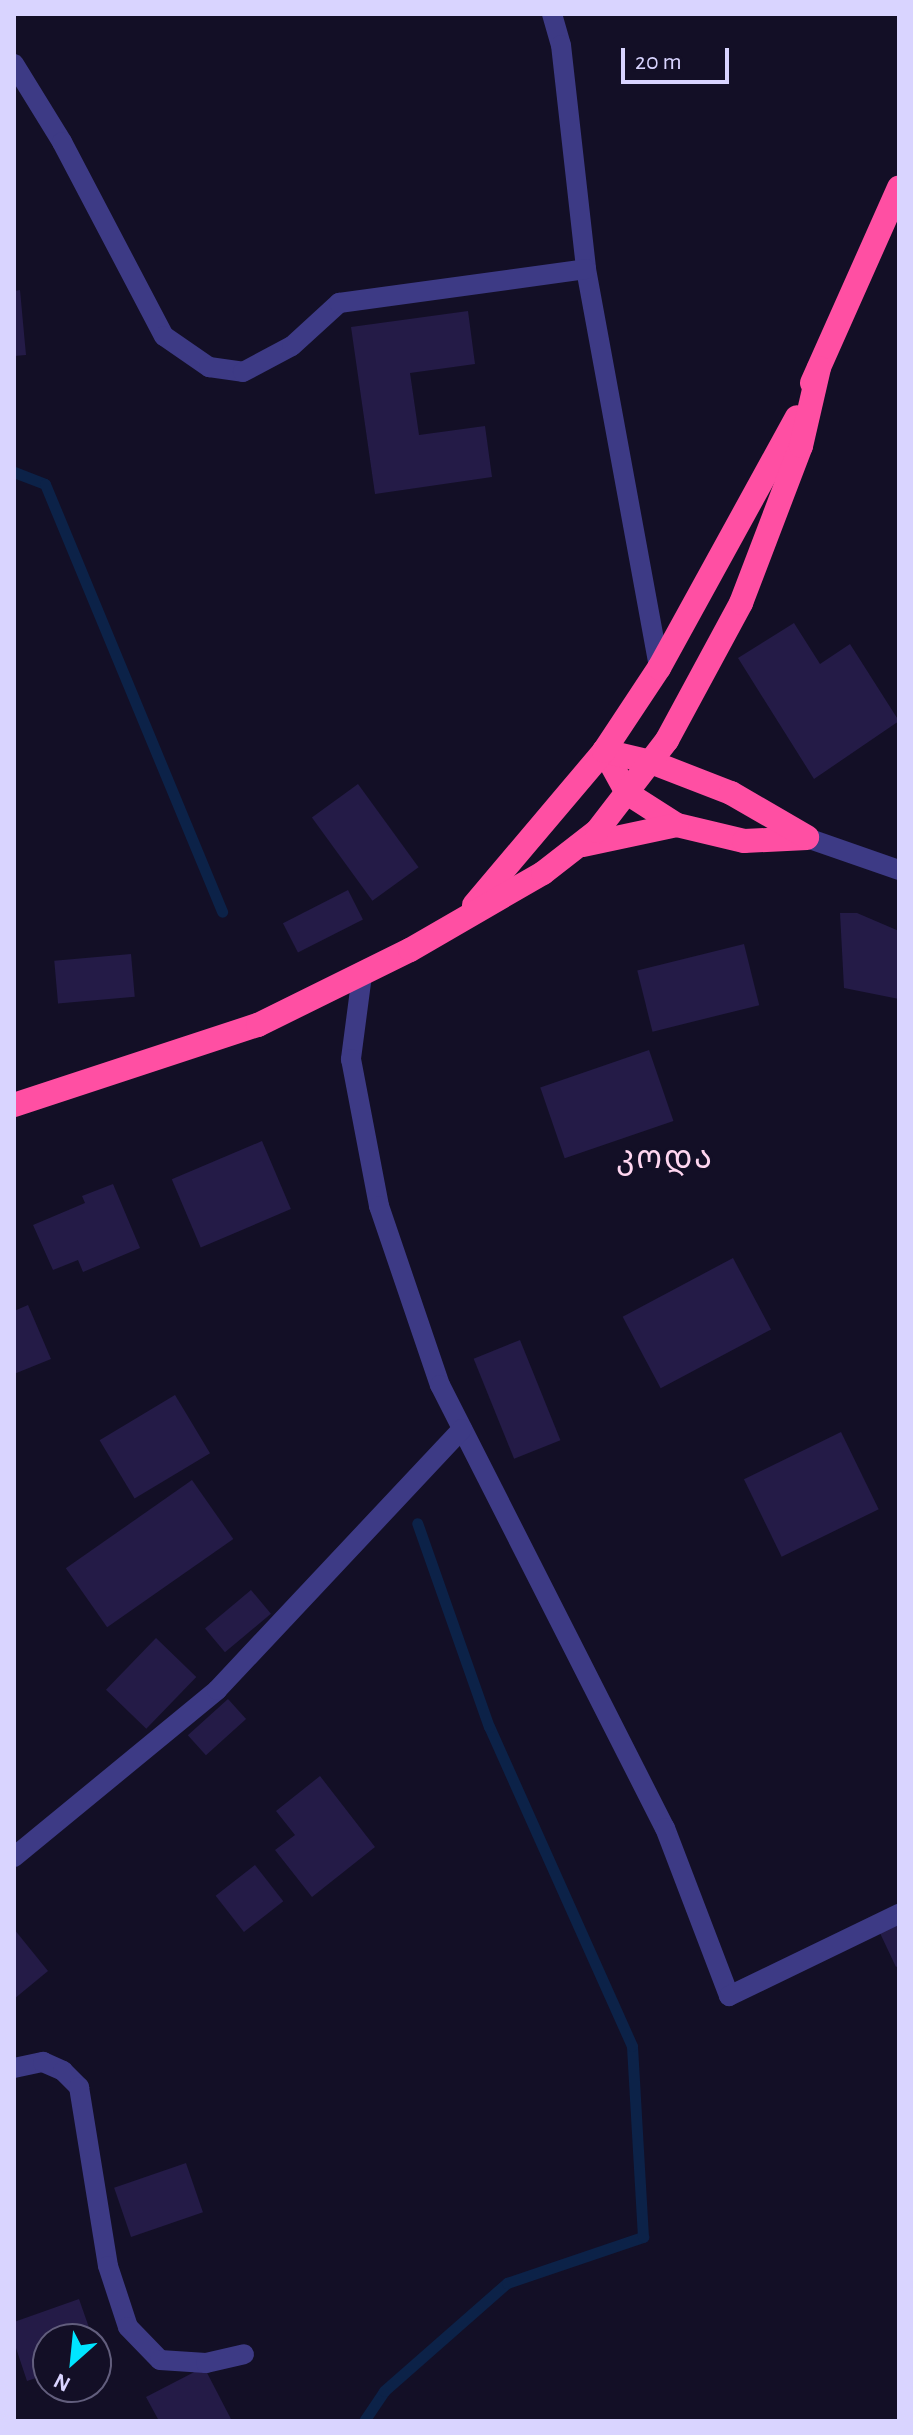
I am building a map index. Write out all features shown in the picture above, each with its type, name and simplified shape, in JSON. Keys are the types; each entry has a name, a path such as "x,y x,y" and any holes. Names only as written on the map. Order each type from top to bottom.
{"highway":[{"path":"466,914 604,751 659,668 788,438 899,188"},
{"path":"581,846 651,762 741,603 801,446 819,368"},
{"path":"604,751 651,762 731,793 807,838"},
{"path":"604,751 627,793 677,825 744,841 807,838"},
{"path":"14,1105 258,1025 362,975 581,846 677,825"}],"street":[{"path":"552,14 561,45 586,269 659,668"},
{"path":"14,64 62,142 164,336 209,367 243,372 292,346 339,303 586,269"},
{"path":"807,838 899,870"},
{"path":"362,975 351,1059 379,1206 440,1385 665,1828 729,1996 899,1914"},
{"path":"14,1857 217,1690 462,1429"},
{"path":"14,2068 43,2062 63,2071 79,2087 108,2266 128,2327 160,2360 206,2363 244,2354"}],"building":[{"path":"20,290 26,355 14,356 14,291"},
{"path":"468,311 475,364 410,373 419,435 485,426 492,477 375,494 351,327"},
{"path":"794,623 820,664 850,644 899,721 814,779 738,658"},
{"path":"358,784 419,867 372,901 312,818"},
{"path":"348,890 363,919 298,953 283,923"},
{"path":"840,913 857,913 899,931 899,999 844,988"},
{"path":"744,944 759,1005 653,1032 637,971"},
{"path":"131,954 135,997 58,1004 54,961"},
{"path":"649,1050 673,1121 565,1158 540,1087"},
{"path":"262,1141 291,1209 201,1247 172,1179"},
{"path":"113,1184 140,1248 83,1272 78,1260 53,1270 33,1225 85,1203 82,1196"},
{"path":"733,1258 771,1330 661,1388 623,1317"},
{"path":"28,1305 51,1359 14,1374 14,1311"},
{"path":"520,1340 560,1440 514,1459 474,1359"},
{"path":"175,1395 210,1453 135,1499 100,1440"},
{"path":"841,1432 879,1509 782,1557 744,1479"},
{"path":"192,1480 233,1539 107,1627 66,1568"},
{"path":"251,1590 271,1614 225,1652 205,1629"},
{"path":"156,1638 196,1677 146,1729 106,1690"},
{"path":"228,1699 246,1719 206,1755 188,1735"},
{"path":"320,1776 375,1847 312,1897 275,1850 295,1835 276,1811"},
{"path":"255,1865 283,1901 244,1932 216,1896"},
{"path":"899,1921 899,1965 896,1967 879,1931"},
{"path":"14,1929 48,1971 14,1999"},
{"path":"186,2163 203,2212 131,2237 114,2188"},
{"path":"79,2299 87,2323 32,2323 32,2379 27,2381 14,2342 14,2322"},
{"path":"204,2367 232,2421 159,2421 146,2397"}],"waterway":[{"path":"14,472 45,484 222,912"},
{"path":"364,2421 384,2391 507,2283 643,2237 632,2046 489,1727 417,1523"}],"district":[{"name":"კოდა","path":"665,1158"}]}
